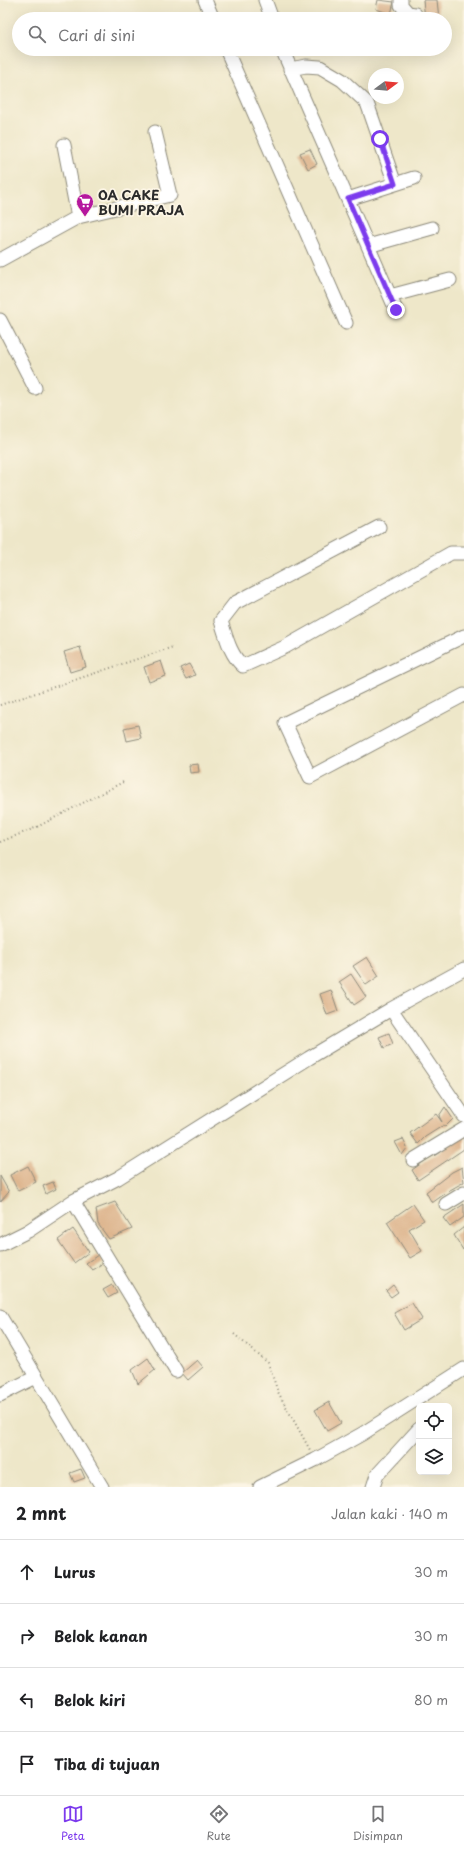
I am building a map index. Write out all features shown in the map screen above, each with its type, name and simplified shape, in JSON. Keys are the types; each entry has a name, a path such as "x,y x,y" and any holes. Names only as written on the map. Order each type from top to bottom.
{"street":[{"path":"205,0 210,12"},
{"path":"266,0 270,12"},
{"path":"401,0 401,5 407,12"},
{"path":"229,56 346,323"},
{"path":"285,56 396,310"},
{"path":"290,69 306,66 320,67 342,80 367,103 395,184"},
{"path":"0,260 78,217 170,195 155,132"},
{"path":"64,145 78,217"},
{"path":"348,199 414,178"},
{"path":"368,246 432,228"},
{"path":"390,296 450,280"},
{"path":"0,320 35,388"},
{"path":"379,528 235,603 221,621 226,638 237,661 243,666 254,662 285,647 451,553 464,553"},
{"path":"464,636 285,723 310,777 464,695"},
{"path":"0,1245 28,1231 73,1201 118,1178 309,1058 391,1009 464,969"},
{"path":"391,1009 464,1116"},
{"path":"413,1160 464,1129"},
{"path":"446,1204 464,1193"},
{"path":"73,1201 176,1371"},
{"path":"0,1316 5,1336 36,1377 102,1487"},
{"path":"260,1487 315,1460 426,1400 464,1369"},
{"path":"0,1395 36,1377"},
{"path":"373,1487 377,1475 416,1432"}],"path":[{"path":"0,705 173,647"},
{"path":"0,842 35,828 125,781"},
{"path":"234,1334 268,1363 278,1392 315,1460"}],"building":[{"path":"378,0 394,2 392,12 385,12 376,9"},
{"path":"423,0 437,0 438,12 424,12"},
{"path":"310,149 317,164 308,169 300,153"},
{"path":"80,647 86,667 70,672 64,652"},
{"path":"161,661 166,676 149,682 144,667"},
{"path":"189,664 195,675 186,679 180,668"},
{"path":"138,725 141,738 127,741 124,728"},
{"path":"198,764 199,772 190,773 189,765"},
{"path":"367,957 379,976 366,985 353,966"},
{"path":"351,974 366,997 354,1005 339,982"},
{"path":"331,990 338,1011 327,1015 320,994"},
{"path":"389,1033 393,1044 384,1048 379,1037"},
{"path":"445,1107 453,1119 445,1127 444,1125 425,1137 418,1144 410,1133 436,1114 442,1122 439,1116"},
{"path":"464,1134 464,1149 418,1180 412,1170"},
{"path":"403,1139 407,1148 402,1155 395,1142"},
{"path":"28,1166 36,1182 18,1191 10,1175"},
{"path":"462,1167 464,1182 432,1203 426,1192 452,1172"},
{"path":"0,1176 9,1192 0,1202"},
{"path":"53,1182 56,1189 46,1194 43,1186"},
{"path":"115,1202 132,1229 109,1239 98,1224 96,1209"},
{"path":"413,1204 424,1220 409,1229 422,1251 410,1258 387,1222"},
{"path":"464,1204 464,1217 450,1227 443,1218"},
{"path":"464,1227 464,1249 463,1250 454,1235"},
{"path":"73,1229 89,1252 74,1263 58,1240"},
{"path":"98,1255 103,1263 92,1270 86,1263"},
{"path":"112,1285 117,1293 108,1298 103,1290"},
{"path":"393,1285 398,1292 391,1297 386,1291"},
{"path":"412,1303 422,1319 404,1330 394,1313"},
{"path":"148,1358 155,1370 138,1384 132,1370"},
{"path":"197,1360 203,1367 188,1380 182,1373"},
{"path":"329,1402 341,1423 327,1431 315,1410"},
{"path":"81,1469 85,1478 74,1482 70,1473"}],"place":[{"name":"OA CAKE BUMI PRAJA","path":"85,217"}],"route":[{"path":"380,139 395,184 348,199 396,310"}]}
